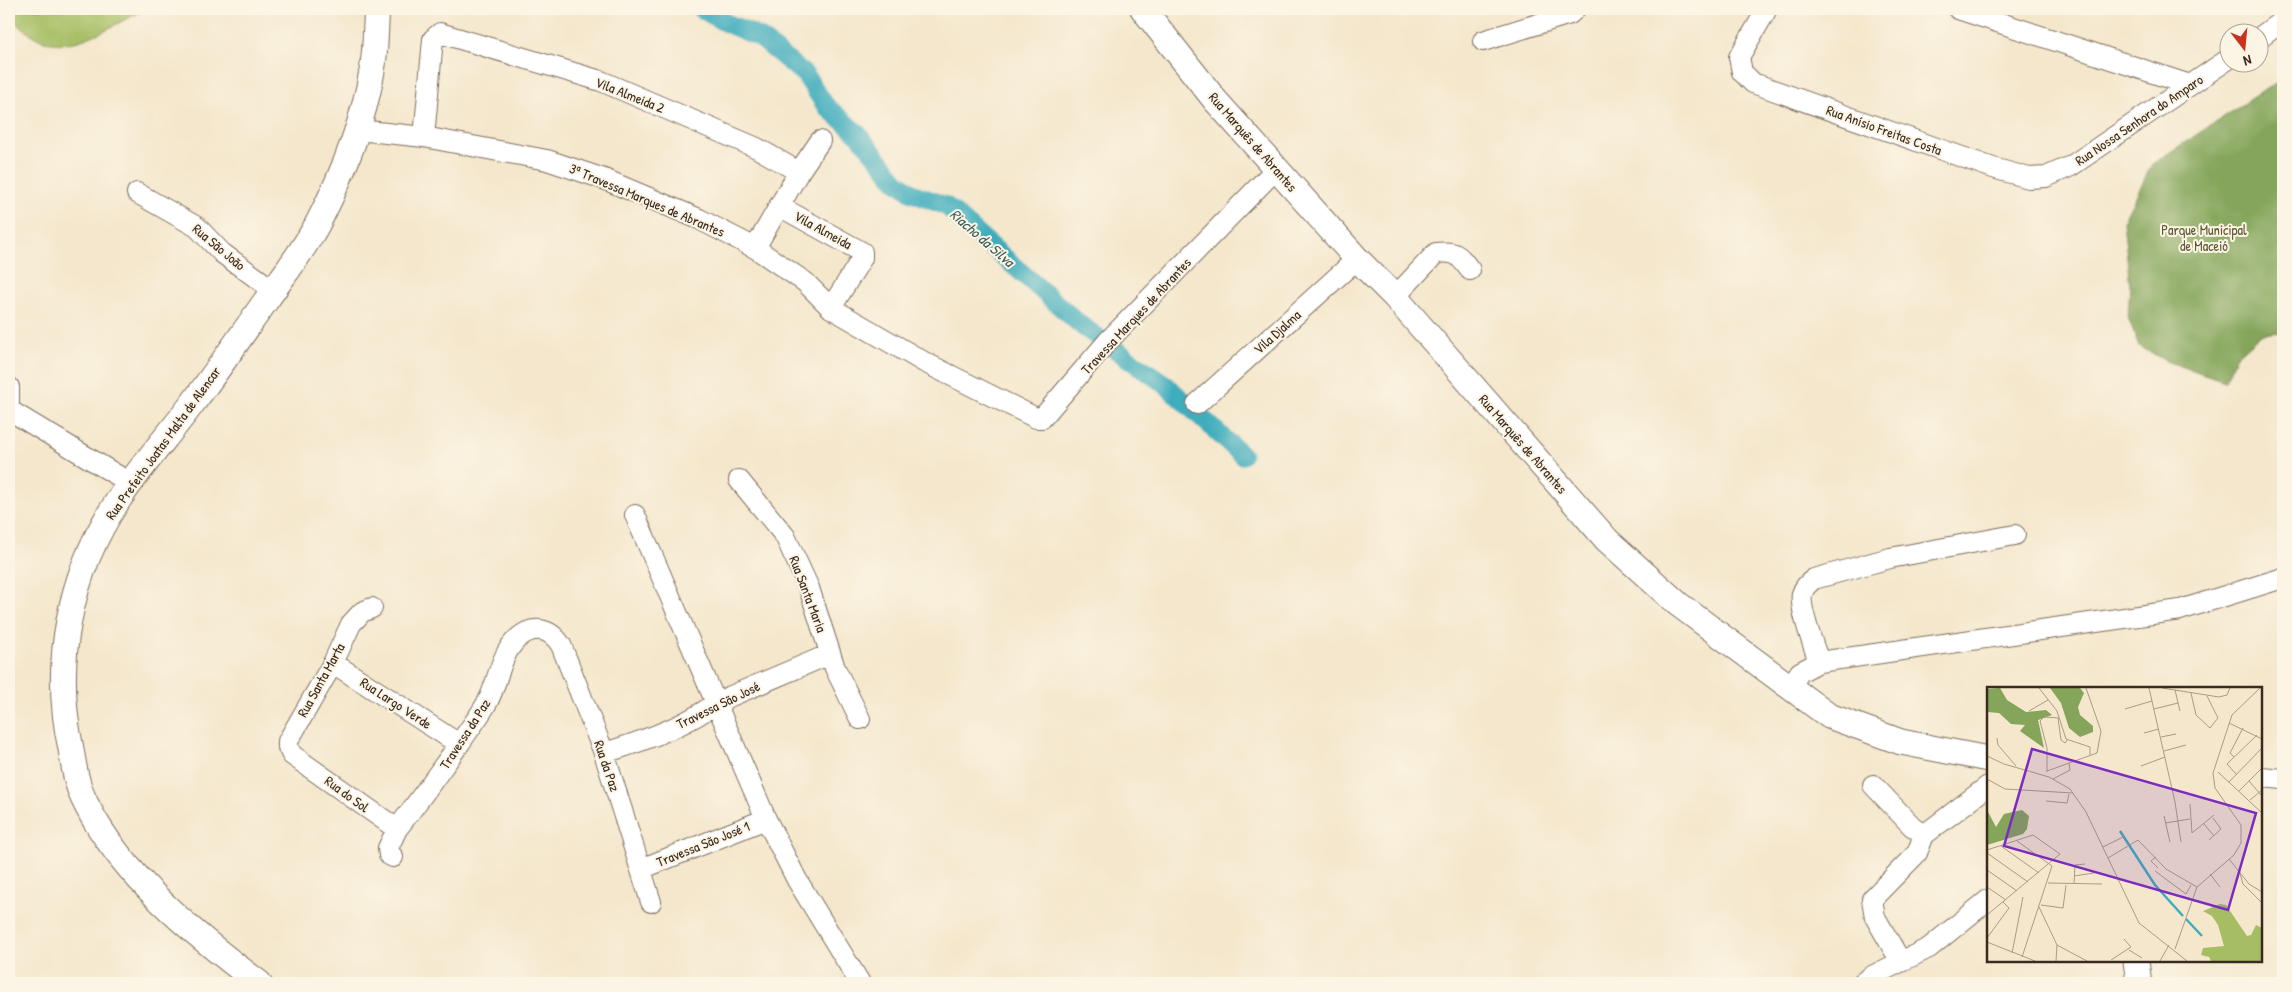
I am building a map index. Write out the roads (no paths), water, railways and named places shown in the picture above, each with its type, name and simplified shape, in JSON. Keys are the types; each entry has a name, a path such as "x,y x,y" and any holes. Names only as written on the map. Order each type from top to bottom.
{"street":[{"name":"Rua Prefeito Joatas Malta de Alencar","path":"259,983 224,958 148,888 105,835 87,806 78,787 63,703 63,666 70,610 84,564 98,534 130,483 193,403 296,260 318,224 358,130 372,70 377,9"},
{"name":"Rua Marquês de Abrantes","path":"1143,9 1215,100 1357,260 1395,297 1607,540 1678,604 1829,716 1879,736 1922,747 1987,759"},
{"path":"1483,42 1570,14 1575,9"},
{"name":"Rua Anísio Freitas Costa","path":"1767,9 1739,57 1742,72 1753,83 1993,168 2029,178 2046,178"},
{"path":"1958,9 2190,86"},
{"path":"2270,30 2283,20"},
{"name":"Vila Almeida 2","path":"424,138 433,40 440,33 601,81 757,148 799,172"},
{"name":"Rua Nossa Senhora do Amparo","path":"2046,178 2071,166 2220,65"},
{"name":"3ª Travessa Marques de Abrantes","path":"358,130 424,138 547,160 604,179 682,212 755,248 806,282"},
{"path":"755,248 799,172 820,141"},
{"name":"Travessa Marques de Abrantes","path":"806,282 831,308 924,362 1036,418 1042,418 1051,411 1108,341 1277,168"},
{"name":"Rua São João","path":"137,193 197,227 222,253 273,290"},
{"name":"Vila Almeida","path":"779,206 862,252 862,258 831,308"},
{"path":"1395,297 1436,253 1450,251 1460,257 1470,270"},
{"name":"Vila Djalma","path":"1197,404 1357,260"},
{"path":"9,386 9,403"},
{"path":"9,410 130,483"},
{"name":"Rua Santa Maria","path":"738,480 785,536 809,588 830,654 860,719"},
{"path":"635,515 766,819 797,880 860,983"},
{"path":"1819,662 1805,620 1802,596 1806,585 1814,579 1890,558 2015,535"},
{"path":"1790,687 1800,672 1819,662 2180,610 2283,578"},
{"name":"Rua Santa Marta","path":"298,758 290,751 288,741 333,663 351,624 362,612 372,608"},
{"name":"Travessa da Paz","path":"393,857 389,855 388,848 397,830 443,769 488,702 511,646 517,639 533,631 549,632 554,635"},
{"name":"Rua da Paz","path":"554,635 561,645 604,754 651,902"},
{"name":"Travessa São José","path":"604,754 631,745 704,712 717,702 830,654"},
{"name":"Rua Largo Verde","path":"333,663 459,744"},
{"name":"Rua do Sol","path":"298,758 397,830"},
{"path":"2262,777 2283,779"},
{"path":"1873,785 1912,826 1924,835"},
{"path":"1901,962 1875,917 1872,899 1917,852 1924,835 1987,787"},
{"name":"Travessa São José 1","path":"641,869 766,819"},
{"path":"1862,983 1928,948 1987,901"},
{"path":"2136,962 2139,983"}],"waterway":[{"name":"Riacho da Silva","path":"702,9 724,22 759,37 805,75 826,106 859,135 896,181 912,193 946,206 1082,326 1166,385 1242,455"}],"park label":[{"name":"Parque Municipal de Maceió","path":"2204,238"}]}
